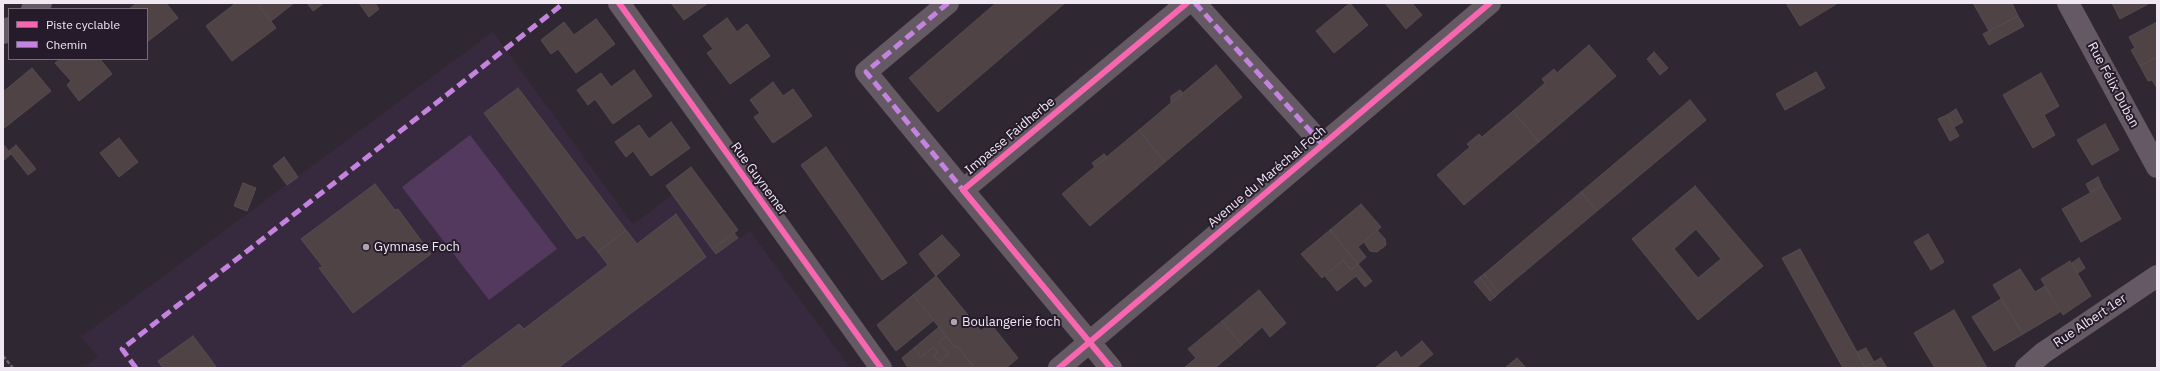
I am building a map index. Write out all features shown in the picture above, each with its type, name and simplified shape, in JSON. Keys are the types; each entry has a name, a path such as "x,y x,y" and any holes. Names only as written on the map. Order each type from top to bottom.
{"street":[{"name":"Rue Guynemer","path":"619,3 881,368"},
{"name":"Impasse Faidherbe","path":"948,3 866,72 1111,368"},
{"name":"Impasse Faidherbe","path":"963,190 1187,3"},
{"path":"1195,3 1322,144"},
{"name":"Avenue du Maréchal Foch","path":"1059,368 1490,3"},
{"name":"Rue Félix Duban","path":"2068,3 2157,167"},
{"name":"Rue Albert 1er","path":"2026,368 2043,353 2157,276"}],"path":[{"path":"3,356 13,368"}],"shaded area":[{"path":"493,32 633,225 672,195 716,254 750,231 850,368 84,368 98,357 81,337"},
{"path":"470,135 557,249 489,300 402,187"}],"building":[{"path":"137,3 166,3 178,18 148,41 148,8 130,8"},
{"path":"236,3 257,3 276,28 232,61 206,26"},
{"path":"257,3 294,3 271,21"},
{"path":"307,3 324,3 313,11"},
{"path":"359,3 375,3 379,9 369,17"},
{"path":"671,3 708,3 684,20"},
{"path":"996,3 1065,3 938,112 909,78"},
{"path":"1350,3 1368,25 1334,53 1316,31"},
{"path":"1385,3 1412,3 1422,15 1406,29"},
{"path":"1786,3 1838,3 1800,26"},
{"path":"1973,3 2012,3 2018,16 1989,31"},
{"path":"2112,3 2148,3 2148,4 2120,19"},
{"path":"2018,16 2024,26 1989,45 1983,34"},
{"path":"727,18 737,32 747,24 770,56 730,84 707,53 713,49 703,36"},
{"path":"596,19 615,44 576,73 558,49 551,54 541,40 564,22 574,35"},
{"path":"2157,22 2157,57 2140,66 2131,50 2135,48 2129,37"},
{"path":"1589,45 1616,76 1539,142 1513,111 1545,83 1542,79 1554,69 1557,73"},
{"path":"1654,52 1668,68 1660,75 1647,59"},
{"path":"2157,57 2157,88 2152,80 2148,81 2140,66"},
{"path":"59,60 101,60 112,74 79,101 67,85 71,81 55,63"},
{"path":"1216,65 1242,97 1165,162 1139,130"},
{"path":"32,68 51,91 3,129 3,92"},
{"path":"634,70 652,96 613,124 595,99 588,105 577,90 601,73 611,87"},
{"path":"1816,72 1825,88 1785,110 1776,94"},
{"path":"2041,73 2059,106 2044,115 2055,135 2033,148 2003,95"},
{"path":"773,82 783,96 793,89 812,116 773,143 754,117 760,113 750,100"},
{"path":"518,88 626,230 598,252 584,235 577,239 484,113"},
{"path":"1180,90 1183,93 1171,103 1171,96"},
{"path":"1690,100 1706,120 1597,211 1581,192"},
{"path":"1956,109 1963,122 1954,127 1947,115"},
{"path":"1513,111 1539,142 1464,205 1437,175 1470,147 1467,144 1479,134 1482,137"},
{"path":"1947,115 1959,136 1950,141 1938,119"},
{"path":"671,122 690,148 651,176 633,151 626,157 615,142 639,125 649,139"},
{"path":"2105,124 2119,150 2092,165 2077,140"},
{"path":"1139,130 1165,162 1090,226 1062,194"},
{"path":"119,138 138,162 119,177 100,153"},
{"path":"3,144 11,154 3,161"},
{"path":"16,145 36,169 28,175 9,151"},
{"path":"826,147 907,263 882,280 801,165"},
{"path":"1104,154 1107,157 1095,167 1092,163"},
{"path":"284,157 298,177 287,185 273,166"},
{"path":"691,167 738,230 712,249 666,186"},
{"path":"2098,177 2102,186 2090,192 2086,184"},
{"path":"243,183 256,188 247,211 234,206"},
{"name":"Gymnase Foch","path":"375,184 395,210 398,209 431,254 353,313 319,268 323,267 301,239"},
{"path":"1695,186 1763,266 1698,320 1632,239","holes":["1696,229 1721,259 1698,278 1674,249"]},
{"path":"2102,186 2121,219 2081,242 2062,209"},
{"path":"1581,192 1597,211 1499,293 1484,274"},
{"path":"1361,204 1381,227 1358,247 1366,257 1358,264 1330,230"},
{"path":"676,214 706,257 558,368 460,368 519,324 524,329 608,265 598,252 626,230 637,244"},
{"path":"1330,230 1358,264 1351,270 1343,260 1322,278 1301,254"},
{"path":"1377,230 1385,239 1386,245 1377,252 1370,251 1364,242"},
{"path":"734,233 738,238 716,254 712,249"},
{"path":"1928,234 1944,262 1931,270 1914,242"},
{"path":"942,235 960,255 936,276 919,254"},
{"path":"1800,249 1865,368 1843,368 1782,258"},
{"path":"2079,258 2085,268 2078,273 2072,263"},
{"path":"1343,260 1351,270 1358,264 1372,281 1365,287 1356,276 1337,291 1325,276"},
{"path":"2070,261 2091,296 2063,315 2041,279"},
{"path":"2020,269 2035,292 2045,286 2060,312 2023,334 1993,285"},
{"path":"1484,274 1499,293 1495,297 1480,277"},
{"name":"Boulangerie foch","path":"936,276 981,331 990,323 1018,358 1006,368 975,368 957,346 955,347 913,295"},
{"path":"1480,277 1495,297 1490,301 1474,282"},
{"path":"1259,290 1286,323 1270,337 1262,327 1242,345 1222,321"},
{"path":"913,295 934,320 896,351 877,325"},
{"path":"2001,299 2023,334 1994,351 1972,317"},
{"path":"1954,310 1987,368 1935,368 1914,333"},
{"path":"1222,321 1242,345 1215,368 1184,368 1196,358 1188,349"},
{"path":"939,327 946,336 939,342 949,354 939,362 933,355 938,352 933,347 921,357 914,348"},
{"path":"193,336 217,368 163,368 158,361"},
{"path":"946,336 955,347 957,346 975,368 908,368 902,358 914,348 921,357 933,347 938,352 933,355 939,362 949,354 939,342"},
{"path":"1422,341 1433,354 1416,368 1375,368 1396,351 1401,358"},
{"path":"1866,348 1874,362 1865,368 1857,352"},
{"path":"1517,358 1526,368 1505,368"},
{"path":"1881,358 1887,368 1865,368 1874,362"}],"marked path":[{"path":"136,368 122,349 564,3"},
{"path":"948,3 866,72 963,190"},
{"path":"1195,3 1322,144"}],"cycle path":[{"path":"619,3 881,368"},
{"path":"1111,368 963,190 1187,3"},
{"path":"1059,368 1490,3"}],"place":[{"name":"Gymnase Foch","path":"366,247"},
{"name":"Boulangerie foch","path":"954,322"}]}
